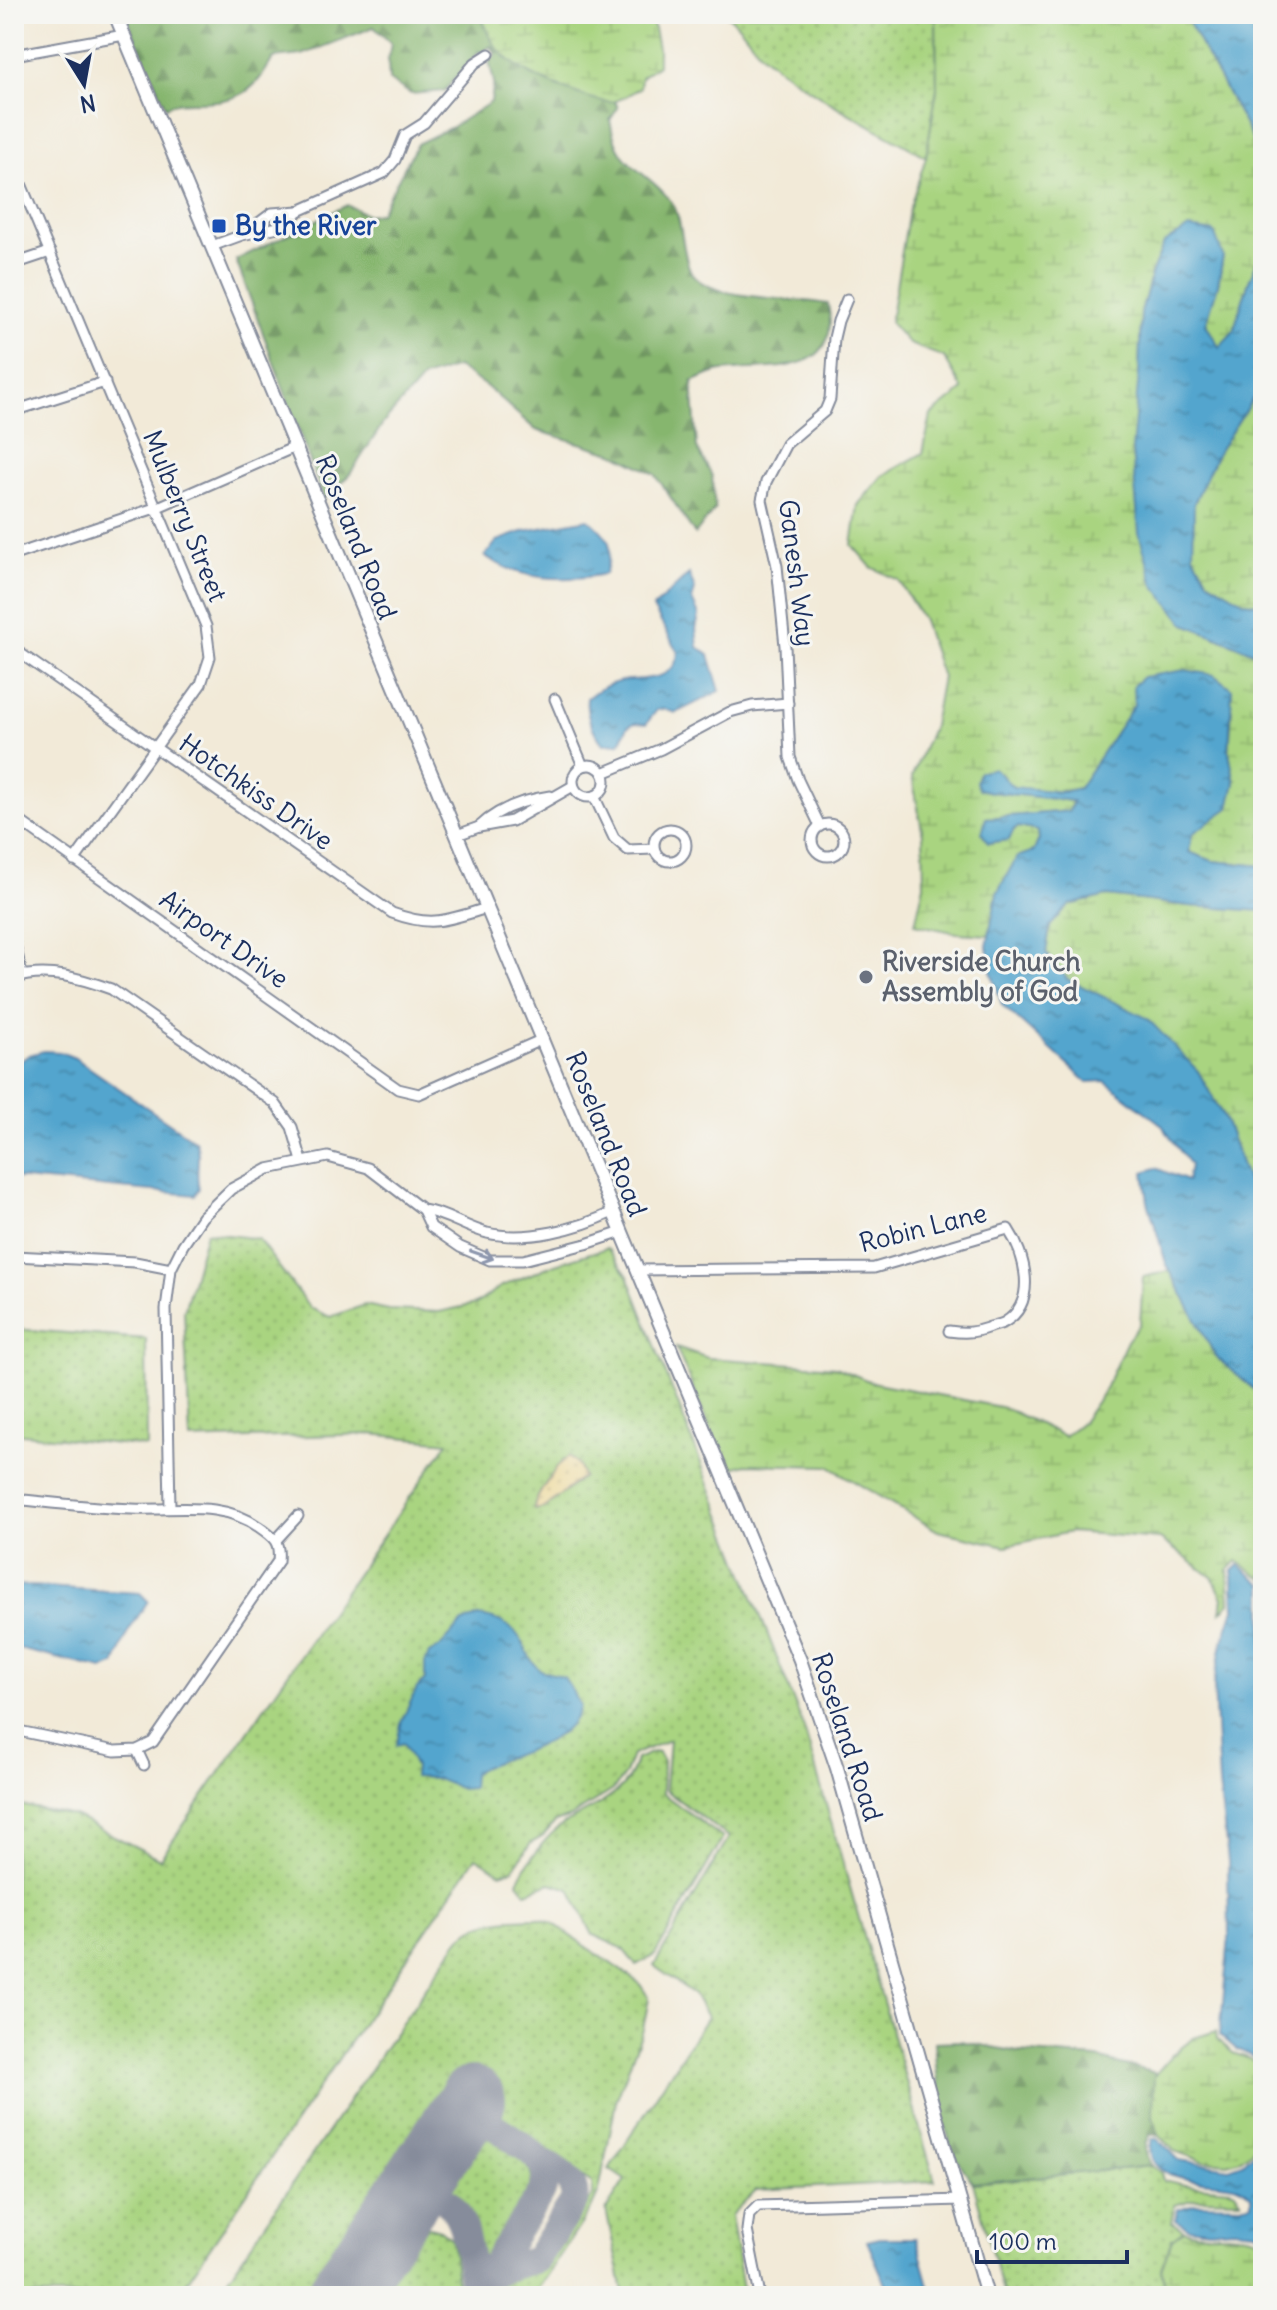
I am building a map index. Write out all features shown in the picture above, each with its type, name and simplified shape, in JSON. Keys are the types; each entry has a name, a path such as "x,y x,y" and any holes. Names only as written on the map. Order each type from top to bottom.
{"main road":[{"name":"Roseland Road","path":"115,14 800,1660 837,1768 987,2296"}],"street":[{"path":"14,55 124,35"},
{"path":"212,246 242,235 272,213 299,211 384,173 395,160 405,135 424,123 475,63 489,54"},
{"name":"Mulberry Street","path":"14,167 206,626 210,657 201,684 74,861"},
{"path":"14,264 50,252"},
{"name":"Ganesh Way","path":"820,826 790,757 777,566 762,500 766,482 786,444 825,411 830,399 834,338 847,299"},
{"path":"14,411 105,382"},
{"path":"14,555 158,507 295,447"},
{"name":"Hotchkiss Drive","path":"14,649 392,913 416,922 444,922 487,908"},
{"path":"555,699 583,766"},
{"path":"603,773 661,749 730,712 752,706 788,703"},
{"path":"583,766 595,766 603,773 604,787 594,796 584,796 573,786 574,775 583,766"},
{"path":"498,818 524,815 573,786"},
{"path":"457,835 498,818 518,803 553,796"},
{"path":"594,796 614,838 628,850 654,849"},
{"path":"518,803 524,815"},
{"name":"Airport Drive","path":"14,817 398,1089 419,1094 543,1039"},
{"path":"14,940 18,977 49,974 80,978 111,989 275,1103 292,1127 302,1161"},
{"path":"170,1507 166,1309 171,1269 202,1217 231,1189 268,1169 328,1157 368,1168 423,1210 431,1227 460,1247 490,1260 523,1260 622,1232"},
{"path":"423,1210 438,1212 488,1233 514,1235 560,1231 588,1224 613,1212"},
{"name":"Robin Lane","path":"638,1270 874,1268 1008,1229 1022,1258 1026,1283 1020,1304 1006,1321 965,1334 949,1331"},
{"path":"560,1231 565,1250"},
{"path":"14,1256 135,1262 171,1269"},
{"path":"14,1499 136,1509 170,1507 220,1510 246,1518 277,1539 280,1547 278,1561 153,1742 137,1750 115,1751 14,1730"},
{"path":"277,1539 298,1516"},
{"path":"137,1750 144,1765"},
{"path":"760,2296 747,2230 749,2215 758,2206 961,2200"}],"green space":[{"path":"125,14 482,14 484,27 615,101 618,108 610,120 619,149 632,166 670,200 680,224 687,262 699,280 731,293 828,304 830,328 825,345 814,357 799,363 718,372 692,382 697,448 712,476 715,509 695,534 655,474 616,454 536,430 487,387 457,367 423,378 384,422 350,474 324,499 236,260 347,205 368,215 380,213 417,144 452,127 491,102 494,82 489,61 496,55 491,46 481,53 479,51 444,91 411,94 389,80 391,43 374,27 302,55 273,58 259,80 234,98 181,102 166,107"},
{"path":"482,14 651,14 658,65 641,77 640,88 622,98 612,102 594,99 517,66 494,44"},
{"path":"725,14 936,14 937,89 926,157 786,73 761,54"},
{"path":"936,14 1184,14 1252,138 1263,183 1263,247 1233,332 1219,348 1206,324 1223,256 1189,228 1164,244 1152,272 1141,313 1139,373 1185,624 1263,656 1263,866 1213,861 1189,852 1192,834 1228,808 1235,783 1229,752 1232,710 1134,705 1079,788 1046,791 1020,789 1009,785 1001,773 991,792 1073,801 1070,811 986,818 992,843 1019,827 1038,831 1039,839 1034,851 1017,857 997,893 989,935 957,933 915,924 924,885 923,835 912,776 933,726 942,677 922,618 898,580 871,567 852,545 858,505 882,476 923,453 931,415 963,390 944,357 909,344 890,322 909,210 926,157 937,89"},
{"path":"1263,383 1263,605 1245,602 1209,581 1193,555 1194,503 1217,454"},
{"path":"1107,896 1263,911 1263,1224 1226,1122 1198,1071 1100,997 1067,979 1046,953 1050,926 1070,905"},
{"path":"206,1232 258,1239 310,1308 330,1317 365,1305 389,1310 439,1312 476,1304 500,1287 555,1264 607,1248 628,1276 803,1725 935,2181 756,2190 731,2215 744,2296 624,2296 606,2210 625,2180 609,2169 707,2017 694,1994 654,1966 729,1837 665,1790 669,1740 632,1755 625,1774 613,1790 570,1817 555,1822 542,1837 531,1843 513,1869 501,1873 476,1857 177,2296 14,2296 14,1804 74,1816 160,1859 448,1442 371,1434 190,1440 184,1311"},
{"path":"1170,1271 1216,1357 1263,1397 1263,1579 1237,1561 1228,1570 1230,1603 1221,1612 1223,1598 1213,1578 1160,1539 1070,1532 1006,1546 938,1531 828,1466 746,1464 727,1470 676,1347 708,1358 836,1367 871,1382 1005,1408 1064,1436 1083,1421 1104,1391 1127,1341 1140,1324 1143,1277"},
{"path":"14,1329 146,1339 147,1447 14,1433"},
{"path":"658,1753 663,1762 662,1793 723,1838 655,1955 636,1965 622,1948 593,1935 570,1889 551,1883 526,1892 518,1882 551,1834 618,1791 626,1782 636,1759"},
{"path":"537,1918 551,1922 639,1983 649,1998 643,2029 616,2101 599,2191 591,2209 533,2296 489,2296 499,2281 541,2270 593,2195 592,2183 487,2110 490,2106 462,2087 320,2296 216,2296 463,1935 482,1924"},
{"path":"1216,2031 1217,2039 1233,2053 1256,2061 1263,2069 1263,2135 1250,2152 1228,2163 1203,2161 1174,2151 1159,2134 1153,2117 1154,2076 1172,2055 1194,2038"},
{"path":"960,2041 1018,2052 1097,2058 1156,2073 1153,2117 1159,2134 1150,2135 1146,2147 1152,2166 973,2183 952,2152 940,2106 934,2042"},
{"path":"471,2135 487,2135 527,2164 533,2185 482,2263 465,2206 449,2190 437,2185"},
{"path":"1152,2166 1161,2173 1163,2180 1230,2189 1241,2200 1195,2199 1175,2205 1171,2222 1184,2230 1172,2239 1161,2269 1168,2296 1004,2296 973,2183"},
{"path":"429,2227 440,2230 452,2239 458,2291 455,2296 361,2296 397,2243 406,2235"},
{"path":"1184,2230 1245,2235 1263,2241 1263,2296 1168,2296 1161,2269 1172,2239"}],"sand":[{"path":"569,1456 578,1464 583,1477 544,1508 534,1510 547,1481"}],"water":[{"path":"1184,14 1255,14 1263,35 1263,183 1252,138"},
{"path":"1189,228 1214,232 1223,256 1206,324 1219,347 1233,332 1263,247 1263,383 1217,454 1194,503 1193,555 1209,581 1245,602 1263,605 1263,656 1185,624 1154,585 1139,533 1132,450 1141,313 1164,243"},
{"path":"588,519 609,543 610,556 605,574 574,578 528,575 485,556 497,541 525,531"},
{"path":"689,574 695,590 692,600 699,615 696,629 698,647 709,655 720,691 676,713 657,710 646,724 628,726 620,743 603,744 590,722 587,698 613,684 657,677 671,669 678,652 653,608"},
{"path":"1185,670 1214,675 1232,689 1229,752 1235,783 1229,808 1192,834 1189,852 1213,861 1263,866 1263,911 1107,896 1070,905 1050,926 1046,953 1067,979 1147,1018 1198,1071 1226,1122 1263,1224 1263,1397 1216,1357 1166,1263 1148,1202 1144,1172 1156,1168 1187,1181 1190,1165 1161,1124 1105,1081 1087,1082 1002,1005 987,946 997,893 1017,857 1034,851 1039,839 1038,831 1019,827 1014,829 1009,840 988,843 982,833 986,818 1069,811 1073,801 979,789 976,782 979,772 994,768 1013,787 1063,792 1079,788 1134,705 1133,686 1143,677"},
{"path":"44,1051 60,1052 75,1058 195,1141 199,1188 195,1195 14,1178 14,1066 29,1055"},
{"path":"1239,1565 1263,1585 1263,2061 1236,2049 1220,2035 1229,1937 1228,1861 1219,1784 1214,1685 1221,1648 1234,1609 1233,1571"},
{"path":"14,1585 140,1593 148,1601 128,1632 115,1665 103,1669 14,1648"},
{"path":"478,1616 500,1621 512,1629 534,1664 542,1671 564,1677 580,1705 565,1730 537,1746 478,1770 473,1774 472,1788 461,1789 435,1778 414,1777 415,1767 404,1744 396,1746 402,1720 417,1688 425,1680 425,1663 429,1654 440,1647 461,1624"},
{"path":"1157,2138 1179,2160 1229,2168 1243,2163 1263,2144 1263,2236 1256,2231 1189,2228 1175,2220 1178,2209 1195,2204 1251,2204 1251,2195 1234,2185 1194,2180 1166,2172 1156,2165 1151,2154 1152,2139"},
{"path":"916,2238 932,2296 891,2296 867,2241"}],"taxiway":[{"path":"457,2122 474,2116 498,2129 537,2158 545,2176 540,2194 473,2296"},
{"path":"485,2278 502,2269 536,2259 574,2202 570,2182 560,2172 541,2162"},
{"path":"404,2200 425,2195 441,2198 453,2208 466,2240 475,2296"}],"runway":[{"path":"340,2296 472,2100"}],"place":[{"name":"By the River","path":"219,226"},
{"name":"Riverside Church Assembly of God","path":"866,977"}]}
